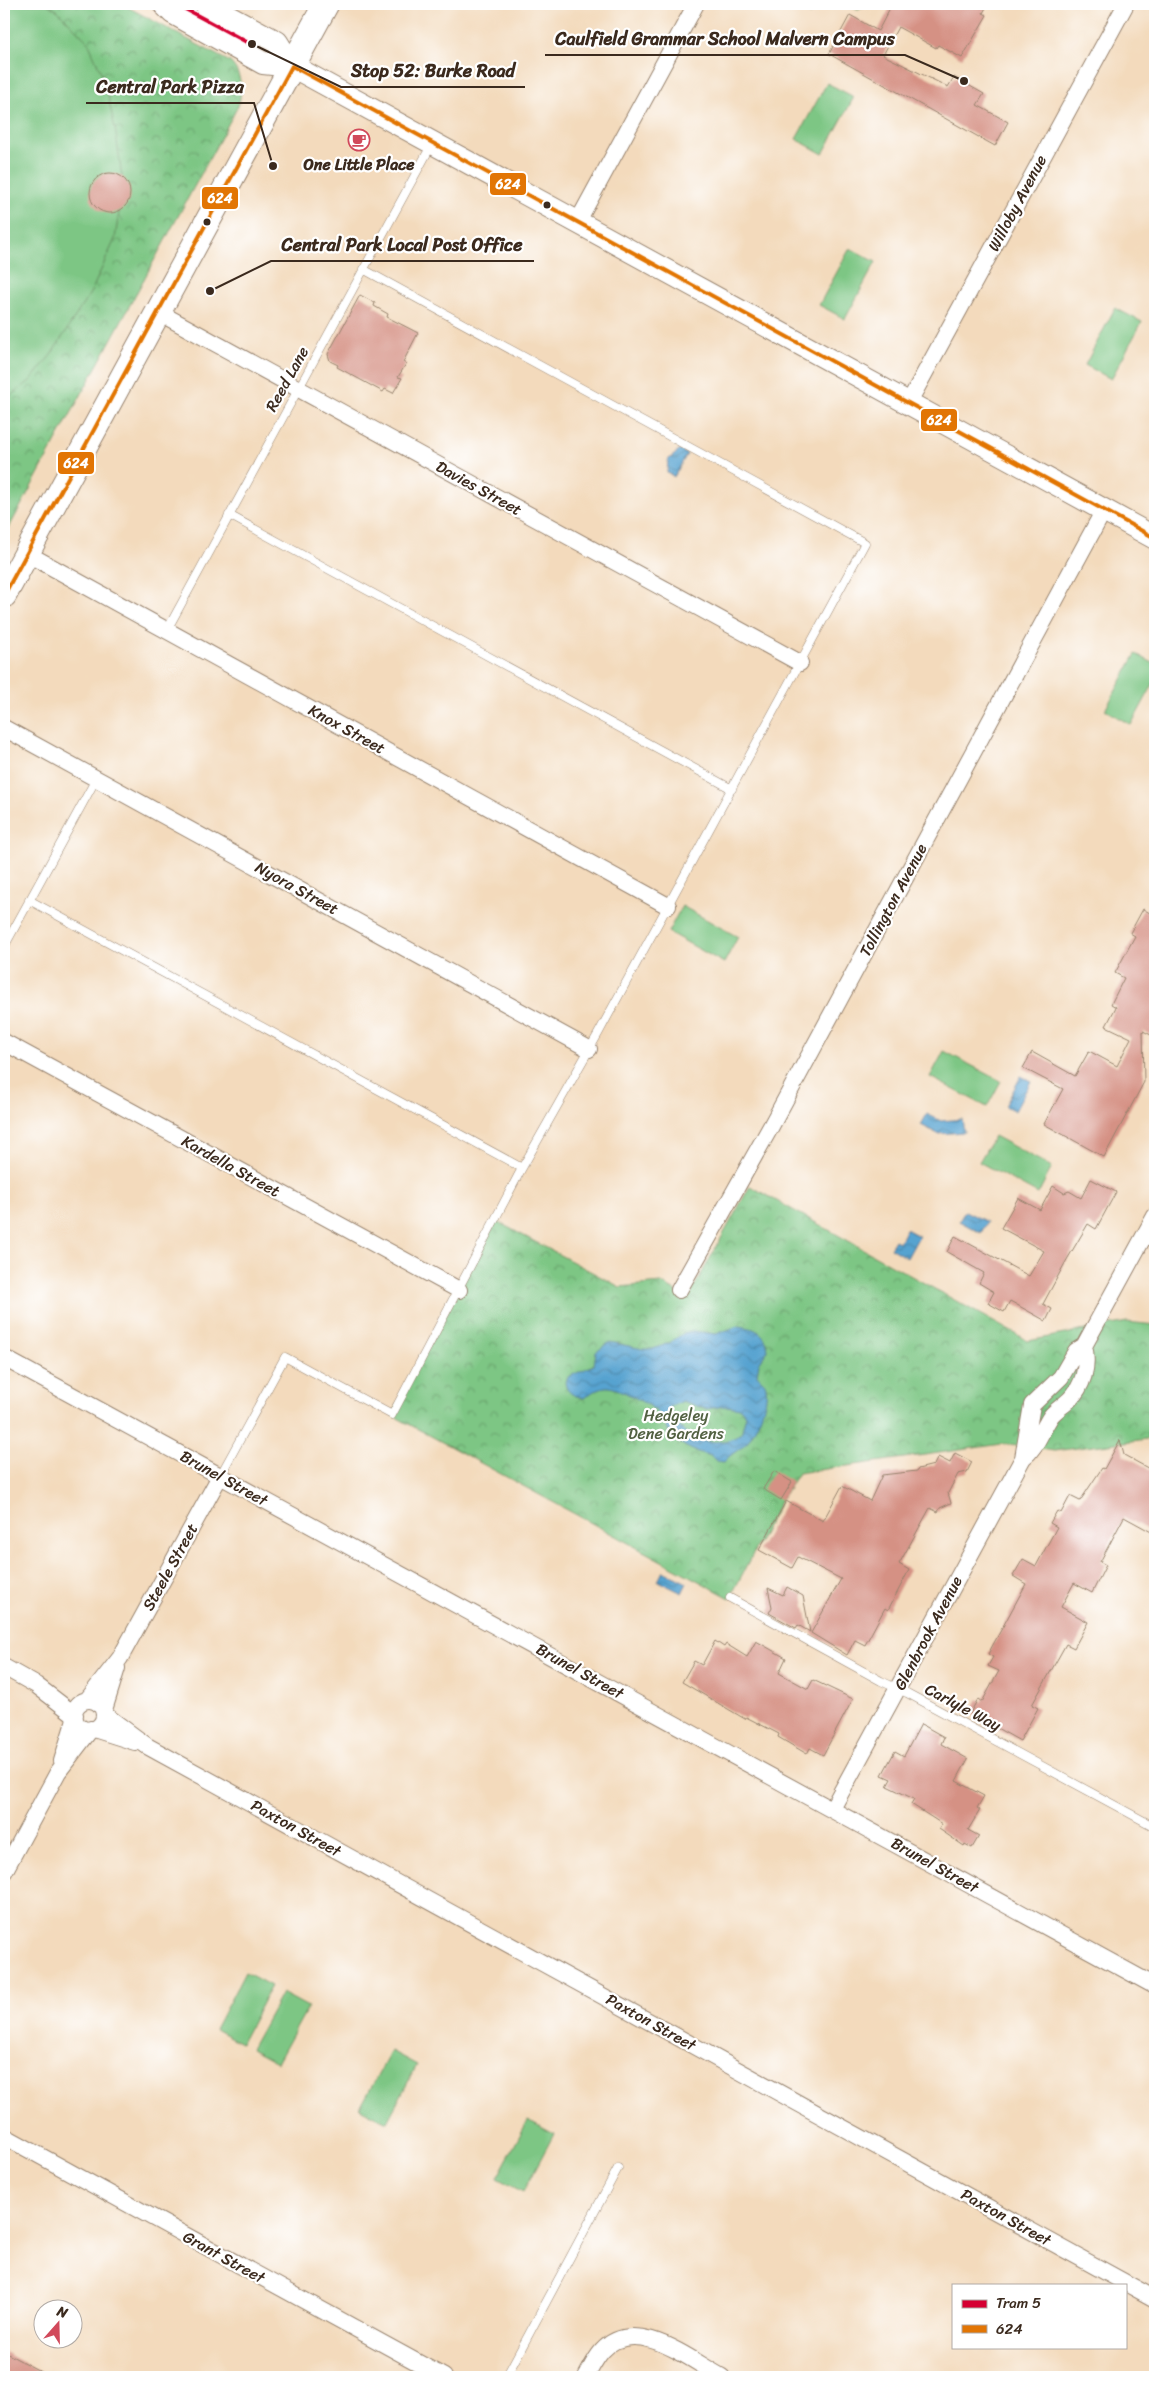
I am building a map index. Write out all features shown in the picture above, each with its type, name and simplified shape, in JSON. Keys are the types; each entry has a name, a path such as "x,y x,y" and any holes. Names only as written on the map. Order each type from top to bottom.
{"main road":[{"path":"164,4 173,13 263,63 292,66 1155,538"},
{"path":"206,4 277,42 292,66"},
{"path":"4,595 326,4"}],"street":[{"path":"578,221 696,4"},
{"name":"Willoby Avenue","path":"909,402 1126,4"},
{"name":"Davies Street","path":"158,312 800,663"},
{"name":"Tollington Avenue","path":"679,1290 770,1128 1104,510"},
{"name":"Knox Street","path":"26,553 668,906"},
{"name":"Nyora Street","path":"4,728 589,1049"},
{"name":"Kardella Street","path":"4,1042 458,1290"},
{"name":"Glenbrook Avenue","path":"832,1809 1023,1458 1032,1406 1061,1377 1076,1351 1084,1346 1155,1216"},
{"name":"Glenbrook Avenue","path":"1023,1458 1032,1450 1052,1416 1078,1391 1086,1354 1084,1346"},
{"name":"Brunel Street","path":"4,1358 1155,1986"},
{"name":"Steele Street","path":"86,1700 120,1658 220,1476"},
{"name":"Steele Street","path":"104,1712 120,1658"},
{"path":"4,1667 36,1685 75,1717 80,1726 93,1729"},
{"path":"4,1872 58,1772 93,1729 102,1723 104,1712 95,1701 36,1685"},
{"path":"58,1772 77,1707 86,1700"},
{"name":"Paxton Street","path":"104,1712 147,1746 1155,2299"},
{"name":"Paxton Street","path":"93,1729 147,1746"},
{"name":"Grant Street","path":"4,2136 444,2377"},
{"path":"586,2377 595,2359 612,2343 633,2336 642,2336 659,2343 722,2377"}],"lane":[{"name":"Reed Lane","path":"167,630 362,269 433,142"},
{"path":"220,1476 285,1357 392,1415 522,1168 668,906 865,543 362,269"},
{"path":"229,515 732,789"},
{"path":"4,947 96,779"},
{"path":"29,900 522,1168"},
{"name":"Carlyle Way","path":"730,1598 1155,1827"},
{"path":"506,2377 618,2168"}],"green space":[{"path":"4,4 122,4 230,62 239,77 241,94 238,106 4,537"},
{"path":"4,4 47,4 57,10 88,42 105,81 116,134 123,185 115,239 92,290 51,355 30,381 4,401"},
{"path":"789,4 846,4 827,9 820,8 810,15 805,10 798,10 795,5"},
{"path":"846,4 867,4 858,10"},
{"path":"827,83 854,97 823,154 796,139"},
{"path":"850,248 876,262 845,319 819,305"},
{"path":"1115,308 1142,322 1111,379 1085,365"},
{"path":"1136,654 1155,664 1155,681 1131,725 1105,710"},
{"path":"682,906 738,937 724,963 668,932"},
{"path":"944,1051 1001,1081 987,1107 930,1077"},
{"path":"994,1136 1052,1167 1038,1194 979,1162"},
{"name":"Hedgeley Dene Gardens","path":"750,1186 1028,1341 1127,1322 1155,1325 1155,1438 1054,1451 1002,1444 798,1473 781,1500 730,1598 392,1415 496,1221 620,1287 661,1283 688,1298"},
{"path":"245,1972 271,1986 241,2043 215,2029"},
{"path":"282,1993 308,2007 277,2063 251,2049"},
{"path":"391,2051 417,2065 387,2122 360,2108"},
{"path":"528,2120 554,2134 523,2192 497,2178"}],"water":[{"path":"680,450 687,454 674,477 667,472 668,460"},
{"path":"1021,1076 1031,1081 1015,1111 1005,1106"},
{"path":"927,1114 941,1121 962,1119 964,1132 938,1134 921,1125"},
{"path":"965,1211 987,1222 981,1233 959,1221"},
{"path":"906,1229 919,1236 907,1258 890,1248 895,1240 899,1242"},
{"path":"738,1326 749,1328 762,1335 768,1350 759,1363 757,1375 766,1385 766,1400 761,1416 747,1442 724,1462 717,1461 712,1456 692,1450 681,1444 671,1435 657,1412 627,1394 614,1388 606,1387 596,1390 584,1398 571,1393 567,1389 565,1382 568,1377 594,1365 596,1352 610,1342 643,1349 653,1349 669,1343 684,1333 693,1331 716,1334","holes":["682,1401 706,1409 726,1406 740,1408 746,1415 741,1434 731,1439 720,1441 698,1439 680,1427 673,1418 670,1407"]},
{"path":"663,1571 687,1583 682,1593 658,1581"}],"building":[{"path":"892,4 988,4 983,13 987,15 962,58 938,45 936,48 898,27 883,55 948,87 954,77 984,94 977,105 1008,122 995,146 829,54 850,15 878,31"},
{"path":"114,173 121,176 127,182 130,193 129,201 121,210 114,213 106,213 99,210 91,201 90,189 93,182 102,174"},
{"path":"360,295 375,303 374,306 388,314 387,317 418,333 403,362 406,364 398,377 402,378 393,393 385,389 383,392 337,367 338,365 330,361 328,354"},
{"path":"1143,909 1155,916 1155,1037 1143,1031 1144,1082 1104,1157 1044,1124 1063,1089 1023,1068 1032,1052 1075,1076 1089,1051 1117,1066 1131,1038 1106,1026 1116,1007 1111,1004 1124,978 1115,973 1135,936 1130,933"},
{"path":"1091,1179 1116,1192 1096,1229 1088,1224 1065,1263 1043,1304 1052,1309 1046,1321 1010,1301 1004,1312 988,1303 994,1292 979,1283 984,1273 947,1252 955,1236 1029,1276 1044,1251 1001,1228 1018,1198 1040,1210 1053,1186 1064,1193 1069,1191 1081,1198"},
{"path":"1120,1440 1124,1455 1155,1472 1155,1534 1124,1517 1100,1562 1106,1565 1092,1593 1074,1583 1061,1607 1088,1622 1074,1648 1066,1644 1032,1705 1038,1708 1020,1741 970,1713 978,1699 982,1702 999,1671 988,1666 993,1657 988,1654 1026,1584 1013,1576 1023,1559 1036,1566 1057,1527 1050,1523 1057,1511 1061,1513 1070,1496 1080,1501 1102,1468 1104,1469"},
{"path":"955,1453 972,1462 967,1472 958,1474 948,1493 951,1503 940,1508 938,1512 930,1508 899,1564 909,1570 888,1610 885,1608 865,1645 855,1640 847,1655 811,1633 841,1579 798,1557 792,1568 759,1550 786,1501 823,1521 842,1486 870,1501 882,1475 917,1471 918,1469 934,1465 938,1457 950,1463"},
{"path":"774,1471 792,1482 781,1500 763,1489"},
{"path":"787,1587 803,1596 810,1632 798,1625 796,1628 769,1613 772,1607 768,1588 783,1595"},
{"path":"715,1641 724,1647 726,1644 747,1657 756,1641 786,1658 779,1673 808,1689 813,1680 853,1699 823,1755 810,1748 807,1754 778,1737 779,1734 746,1717 745,1719 682,1682 694,1661 702,1665"},
{"path":"921,1724 944,1737 941,1744 968,1759 956,1781 984,1796 977,1808 980,1810 968,1830 979,1836 972,1848 965,1844 964,1846 939,1829 942,1824 911,1804 914,1799 887,1786 891,1779 882,1775 895,1751 904,1756"},
{"path":"4,2352 51,2377 4,2377"}],"tram line":[{"name":"5","path":"176,4 254,46"}],"transit line":[{"name":"624","path":"292,66 1155,538"},
{"name":"624","path":"4,595 292,66"}],"place":[{"name":"Stop 52: Burke Road","path":"252,44"},
{"name":"Caulfield Grammar School Malvern Campus","path":"964,81"},
{"name":"One Little Place","path":"359,140"},
{"name":"Central Park Pizza","path":"273,166"},
{"name":"Central Park Local Post Office","path":"210,291"}]}
